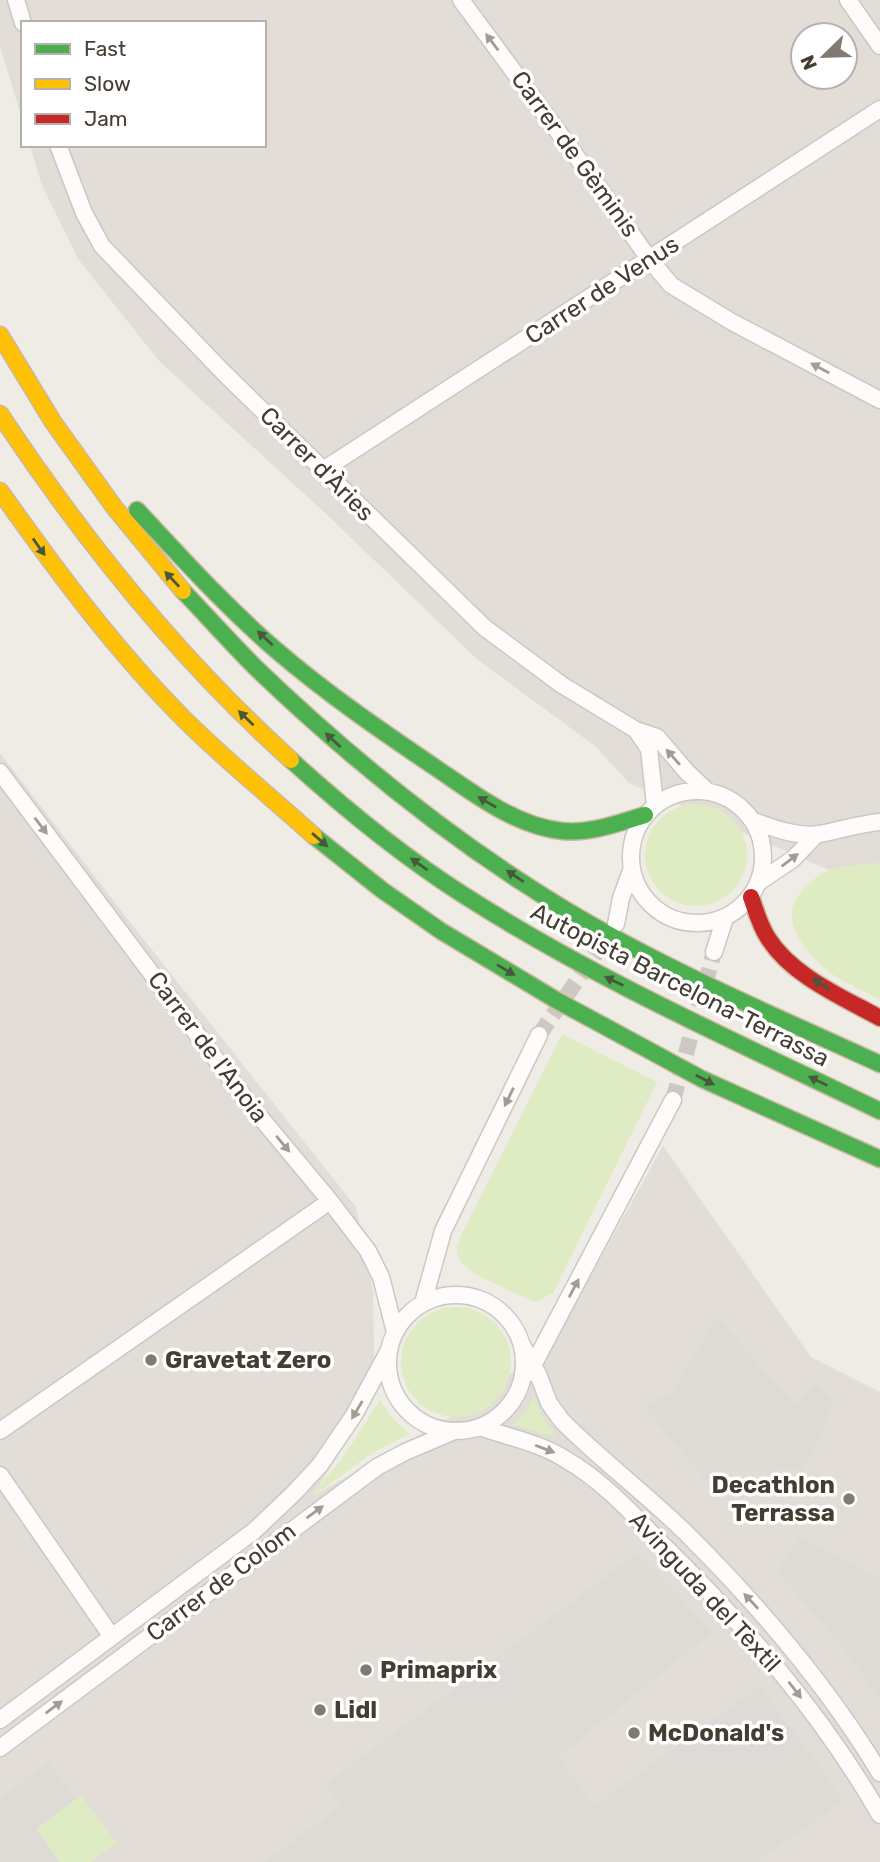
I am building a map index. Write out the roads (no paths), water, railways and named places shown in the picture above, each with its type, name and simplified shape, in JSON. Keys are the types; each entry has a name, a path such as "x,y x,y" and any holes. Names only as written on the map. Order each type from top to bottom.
{"highway":[{"path":"3,329 115,487 204,581 296,666 389,737 490,804 559,831 594,830 650,810"},
{"path":"3,329 79,458 161,567 250,662 342,748 442,827 583,920 630,947 880,1064"},
{"name":"Autopista Barcelona-Terrassa","path":"0,414 43,481 108,568 156,625 242,714 351,812 461,894 575,962 880,1111"},
{"path":"0,491 49,560 123,652 184,719 326,846 382,890 441,931 556,1000 725,1091 880,1159"},
{"path":"755,890 761,927 771,943 819,983 880,1018"}],"street":[{"path":"16,0 22,21"},
{"name":"Carrer de Gèminis","path":"461,0 671,285 732,322 880,400"},
{"path":"848,0 880,46"},
{"name":"Carrer de Venus","path":"323,471 880,109"},
{"name":"Carrer d'Àries","path":"59,147 84,213 102,246 205,354 485,628 562,685 636,730 657,737 707,791"},
{"path":"636,730 649,749 650,810"},
{"name":"Carrer de l'Anoia","path":"0,772 251,1106 330,1201 376,1266 395,1332"},
{"path":"616,924 621,898 632,868 633,840 650,810 671,795 689,790 726,796 742,807 754,821 762,841 764,862 755,890"},
{"path":"754,821 781,831 817,834 880,822"},
{"path":"632,868 638,887 650,904 666,916 685,922 705,923 725,918 739,909 755,890 793,859 817,834"},
{"path":"714,952 725,918"},
{"path":"423,1303 443,1231 539,1035"},
{"path":"520,1387 524,1374 522,1345 517,1332 500,1311 476,1297 449,1295 423,1303 407,1315 395,1332 389,1350 390,1383 407,1412 436,1429 452,1432 480,1427 497,1418 511,1404 533,1366 673,1100"},
{"path":"0,1431 330,1201"},
{"name":"Avinguda del Tèxtil","path":"522,1345 549,1403 557,1414 586,1444 688,1535 755,1604 824,1689 880,1773"},
{"path":"542,1348 558,1405 557,1414"},
{"name":"Carrer de Colom","path":"0,1720 254,1531 295,1493 320,1465 354,1415 389,1350"},
{"name":"Avinguda del Tèxtil","path":"480,1427 558,1454 621,1503 766,1654 823,1727 880,1815"},
{"name":"Carrer de Colom","path":"0,1748 377,1467 452,1432"},
{"path":"0,1475 112,1637"}],"tunnel":[{"path":"539,1035 613,929"},
{"path":"673,1100 714,952"}],"place":[{"name":"Gravetat Zero","path":"151,1360"},
{"name":"Decathlon Terrassa","path":"849,1499"},
{"name":"Primaprix","path":"366,1670"},
{"name":"Lidl","path":"320,1710"},
{"name":"McDonald's","path":"634,1733"}]}
